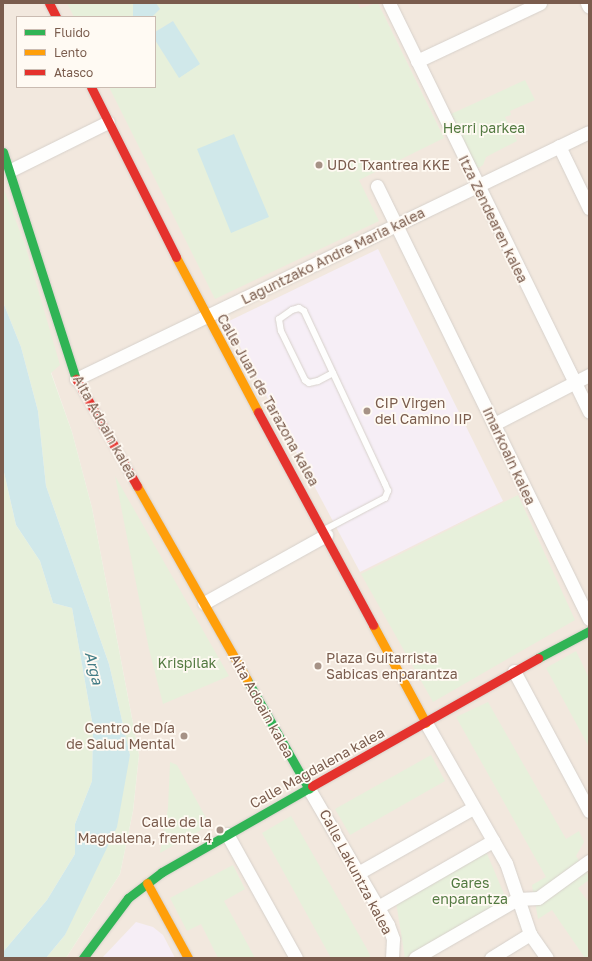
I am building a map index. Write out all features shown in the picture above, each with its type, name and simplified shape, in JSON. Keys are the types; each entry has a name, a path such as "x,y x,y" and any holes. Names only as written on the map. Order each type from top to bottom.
{"street":[{"path":"49,3 56,16"},
{"name":"Itza Zendearen kalea","path":"389,3 476,185 589,412"},
{"path":"417,62 540,3"},
{"path":"587,3 589,7"},
{"name":"Calle Juan de Tarazona kalea","path":"91,88 206,317 325,533 426,723"},
{"path":"10,170 108,122"},
{"name":"Laguntzako Andre Maria kalea","path":"476,185 589,127"},
{"name":"Laguntzako Andre Maria kalea","path":"76,379 399,222 589,132"},
{"path":"559,146 589,208"},
{"name":"Aita Adoain kalea","path":"3,152 76,379 309,789"},
{"name":"Imarkoain kalea","path":"377,186 399,222 494,424 589,618"},
{"path":"494,424 589,375"},
{"path":"204,603 325,533"},
{"name":"Calle Magdalena kalea","path":"83,958 128,898 147,883 227,834 426,723 514,671 589,631"},
{"path":"514,671 586,795 589,811"},
{"path":"426,723 506,864 530,934 547,958"},
{"name":"Calle Lakuntza kalea","path":"309,789 378,907 393,939 392,958"},
{"path":"358,873 473,808"},
{"path":"227,834 296,958"},
{"path":"378,907 493,841"},
{"path":"415,958 518,899 538,898 589,861"},
{"path":"147,883 188,958"},
{"path":"491,958 530,934"}],"lane":[{"path":"325,533 385,498 388,490 304,311 300,308 292,310 279,319 282,331 305,380 309,384 333,373"}],"shaded area":[{"path":"3,3 589,3 589,958 66,958 120,874 133,811 139,755 92,508 72,432 27,303 3,261"},
{"name":"CIP Virgen del Camino IIP","path":"378,249 503,501 360,572 227,322"},
{"path":"136,922 153,927 163,935 175,958 102,958"}],"green space":[{"path":"67,3 133,3 133,16 74,16"},
{"name":"UDC Txantrea KKE","path":"156,3 357,3 360,8 378,3 444,138 359,180 379,221 215,299 110,88 156,88 156,42 179,77 173,21 156,31 156,16 153,16 160,9"},
{"name":"Herri parkea","path":"525,80 535,100 510,111 511,115 505,117 517,141 486,157 483,165 477,169 451,114"},
{"path":"3,187 25,245 60,365 51,373 72,432 92,508 139,755 133,811 120,874 66,958 46,958 65,935 130,755 109,664 46,486 38,411 21,347 3,302"},
{"path":"3,468 16,525 40,561 53,603 72,608 93,727 92,781 75,824 75,854 47,900 3,952"},
{"name":"Krispilak","path":"115,476 229,676 163,704 149,649"},
{"path":"518,495 575,620 433,702 361,574"},
{"path":"576,651 589,678 589,747 546,668"},
{"path":"488,702 566,839 579,831 584,842 576,856 589,876 589,880 578,888 589,903 589,958 585,958 552,910 538,919 532,885 546,877 456,717"},
{"path":"431,755 445,781 350,835 335,809"},
{"path":"170,762 177,765 210,825 160,853 168,808"},
{"path":"291,816 371,958 331,958 262,833"},
{"name":"Gares enparantza","path":"485,849 507,901 405,958 396,902"},
{"path":"233,865 245,889 224,901 255,958 218,958 201,924 187,931 170,898"}],"water":[{"path":"133,3 156,3 160,9 153,16 133,16"},
{"path":"173,21 200,64 179,78 156,42 156,31"},
{"path":"234,134 269,217 231,233 197,149"},
{"name":"Arga","path":"3,302 21,347 38,411 46,486 109,664 130,755 117,827 65,935 46,958 3,958 3,952 47,900 75,854 75,824 92,781 93,727 72,608 53,603 40,561 16,525 3,468"}],"traffic: fast":[{"path":"3,152 76,379"},
{"path":"538,658 589,631"},
{"path":"247,680 309,789"},
{"path":"83,958 128,898 162,872 312,786"}],"traffic: slow":[{"path":"176,257 258,412"},
{"path":"137,486 247,680"},
{"path":"373,625 426,723"},
{"path":"147,883 188,958"}],"traffic: jam":[{"path":"49,3 56,16"},
{"path":"92,88 176,257"},
{"path":"76,379 137,486"},
{"path":"258,412 373,625"},
{"path":"312,786 538,658"}],"place":[{"name":"UDC Txantrea KKE","path":"319,165"},
{"name":"CIP Virgen del Camino IIP","path":"367,411"},
{"name":"Plaza Guitarrista Sabicas enparantza","path":"318,666"},
{"name":"Centro de Día de Salud Mental","path":"184,736"},
{"name":"Calle de la Magdalena, frente 4","path":"220,830"}]}
